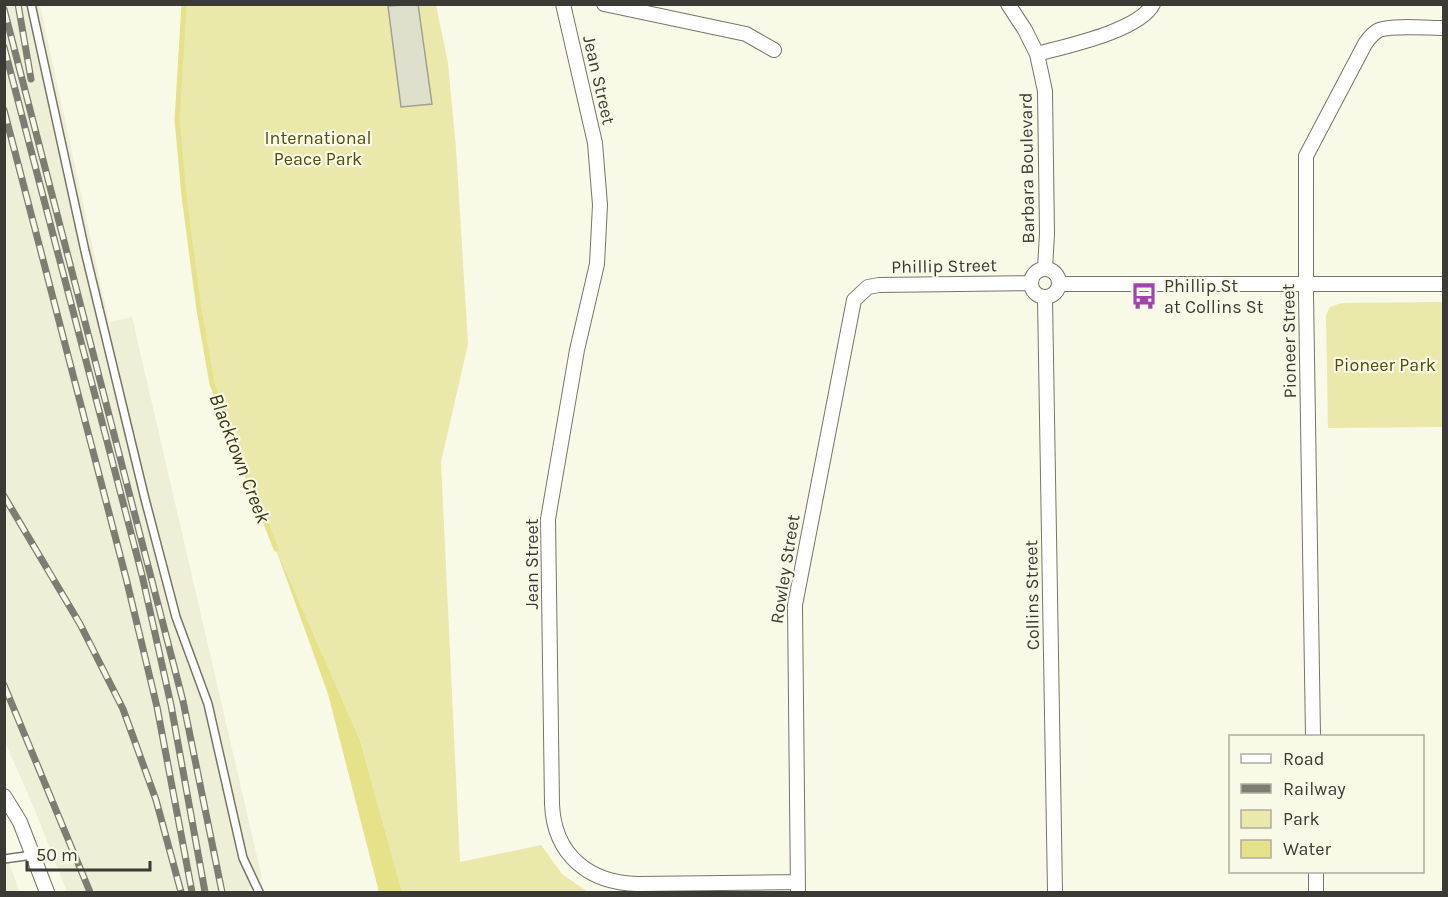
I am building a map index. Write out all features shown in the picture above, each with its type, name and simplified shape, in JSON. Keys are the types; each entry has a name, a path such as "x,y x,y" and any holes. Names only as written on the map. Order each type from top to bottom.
{"street":[{"name":"Jean Street","path":"563,4 595,143 600,205 597,264 577,350 548,519 554,825 558,838 578,864 594,875 613,882 798,887"},
{"path":"604,4 746,34 774,50"},
{"name":"Barbara Boulevard","path":"1008,4 1025,30 1036,54 1047,108 1045,268"},
{"path":"1036,54 1125,28 1150,12 1153,4"},
{"name":"Pioneer Street","path":"1313,735 1306,156 1371,36 1380,30 1443,28"},
{"path":"1045,268 1056,273 1059,284 1053,295 1045,298 1036,296 1031,284 1035,273 1045,268"},
{"name":"Phillip Street","path":"859,294 868,287 879,285 1031,284"},
{"path":"1059,284 1443,284"},
{"name":"Rowley Street","path":"798,887 795,605 849,315 854,300 859,294"},
{"name":"Collins Street","path":"1045,298 1055,892"},
{"path":"4,796 20,822 47,892"},
{"path":"1316,873 1316,892"}],"lane":[{"path":"31,4 90,273 145,500 176,616 208,705 243,858 259,892"},
{"path":"4,859 33,855"}],"shaded area":[{"path":"4,5 40,5 109,322 132,317 262,878 250,888 250,892 67,892 5,742"},
{"path":"4,842 10,866 20,892 5,892"}],"green space":[{"name":"International Peace Park","path":"185,5 436,5 448,63 456,148 468,344 441,462 460,862 541,845 562,874 588,892 402,892 360,740 274,544 212,384 199,310 177,120"},
{"name":"Pioneer Park","path":"1443,302 1443,427 1328,428 1326,315 1330,307 1341,303"}],"water":[{"path":"274,544 360,740 402,892 379,892 328,694"}],"building":[{"path":"418,4 432,104 401,107 388,6"}],"waterway":[{"name":"Blacktown Creek","path":"184,4 177,120 199,310 212,384 276,549"}],"railway":[{"path":"18,4 31,79"},
{"path":"4,9 183,701 222,892"},
{"path":"4,47 142,575 171,705 205,892"},
{"path":"4,110 126,578 157,707 192,892"},
{"path":"4,496 80,624 123,709 156,800 181,892"},
{"path":"4,685 90,892"}],"place":[{"name":"Phillip St at Collins St","path":"1144,296"}]}
